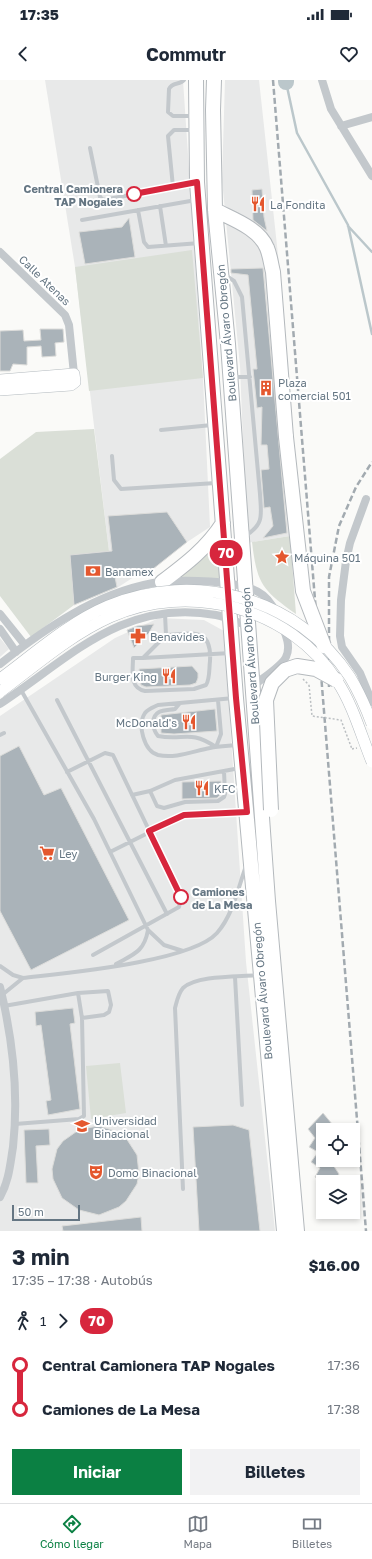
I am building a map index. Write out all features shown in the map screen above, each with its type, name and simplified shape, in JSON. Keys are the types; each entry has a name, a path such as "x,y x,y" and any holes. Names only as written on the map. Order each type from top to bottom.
{"highway":[{"name":"Boulevard Álvaro Obregón","path":"196,80 198,200 221,482 236,698 284,1231"},
{"name":"Boulevard Álvaro Obregón","path":"214,80 214,210 231,377 268,902 297,1231"},
{"path":"214,210 255,233 264,241 268,249 273,272 286,437 303,592 324,646"},
{"path":"162,582 199,554 213,539 223,522"},
{"path":"268,902 274,871 266,700 272,683 284,670 297,666 316,669 336,680"}],"main road":[{"path":"0,380 74,374 75,382 73,385 0,390"},
{"path":"0,679 87,616 133,598 158,592 214,591 246,593 298,626 324,646 350,677 372,724"},
{"path":"0,692 68,641 110,617 137,607 189,600 211,602 247,611 294,635 313,651 336,680 348,703 372,762"}],"street":[{"path":"322,80 331,109 372,176"},
{"path":"341,126 372,117"},
{"name":"Calle Atenas","path":"0,252 65,315 69,325 74,374"},
{"path":"366,499 350,543 346,561 341,600 340,636 342,647 360,673 372,702"},
{"path":"0,664 25,645 69,616 104,598 127,590 162,582 177,581 228,584 246,593 256,591 266,598 278,616 288,643 288,651 284,660 252,686"},
{"path":"0,704 100,634 137,618 178,611 200,613 231,620 248,626"},
{"path":"0,614 25,645"},
{"path":"0,629 16,652"},
{"path":"0,987 14,1061 15,1124 9,1177 0,1197"}],"lane":[{"path":"184,80 180,83 173,84 169,89 168,112 173,116 196,123"},
{"path":"173,187 168,136 174,130 196,123"},
{"path":"90,148 100,197 103,200 197,182"},
{"path":"82,220 198,200"},
{"path":"160,206 166,246"},
{"path":"138,210 145,244 151,247 202,243"},
{"path":"221,271 234,281 242,297 262,516 257,528 243,537"},
{"path":"231,377 250,377"},
{"path":"161,430 216,425"},
{"path":"112,456 114,480 121,489 221,482"},
{"path":"165,613 166,635"},
{"path":"143,658 166,635 196,634 203,636 209,642 210,654 208,683 203,687 194,689 138,690 134,685 133,658 143,658 210,654 233,652"},
{"path":"21,690 110,852 147,928 164,945 183,951"},
{"path":"236,698 158,705 149,709 142,722 144,740 148,748 152,753 160,756 174,755 216,747 241,745"},
{"path":"57,700 167,914"},
{"path":"216,747 221,734 218,700"},
{"path":"180,703 175,709 161,711 155,716 153,723 155,732 158,736 192,736 203,738 216,747"},
{"path":"67,772 105,753 111,754 181,897 180,905 147,928 93,954"},
{"path":"132,796 150,791 175,780 243,768"},
{"path":"150,791 157,806 164,808 185,802 218,801 224,797 225,794 224,771"},
{"path":"110,852 149,831 184,815 247,812"},
{"path":"0,966 13,975 23,978 111,966 183,951 206,942 217,934 226,922 250,852"},
{"path":"111,966 141,949 146,941 147,928"},
{"path":"183,1189 175,1008 178,997 188,985 202,980 261,975"},
{"path":"236,977 242,1105"},
{"path":"2,995 23,978"},
{"path":"4,1006 78,993 108,991 111,1010 107,1014 82,1018"},
{"path":"15,1124 79,1119 84,1116 82,1018 78,993"}],"path":[{"path":"309,685 312,716 341,720 352,750"}],"shaded area":[{"path":"45,80 183,80 203,378 210,527 117,588 74,605 70,555 109,551 75,267"},
{"path":"225,80 259,80 279,264 294,443 290,536 247,543 240,366 222,180"},
{"path":"192,250 203,378 89,391 75,267"},
{"path":"94,429 109,551 70,555 74,605 31,637 0,596 0,459 36,432"},
{"path":"290,536 296,614 275,599 263,585 256,568 252,542"},
{"path":"217,546 223,586 169,582 193,566"},
{"path":"159,618 204,620 224,631 246,962 275,1231 0,1231 0,716 115,638"},
{"path":"0,638 9,649 0,657"},
{"path":"120,1063 126,1113 91,1119 86,1066"}],"building":[{"name":"La Fondita","path":"262,189 264,217 267,231 253,220 252,190"},
{"path":"129,218 135,257 85,264 79,232 122,227"},
{"name":"Plaza comercial 501","path":"263,268 287,533 263,538 273,526 270,507 264,508 261,470 269,469 267,445 261,445 262,407 257,408 253,369 257,369 248,275 231,273 231,269"},
{"path":"40,329 63,329 64,342 55,343 56,356 42,357 41,346 27,347 27,365 13,364 10,371 0,371 0,331 23,330 24,341 41,340"},
{"path":"167,512 187,542 148,573 115,577 117,587 74,605 70,555 112,551 108,516"},
{"name":"Benavides","path":"154,624 149,633 134,648 127,630 137,626"},
{"name":"Burger King","path":"192,666 198,673 196,683 190,685 146,687 141,685 139,669"},
{"name":"McDonald's","path":"215,709 217,731 174,734 161,733 161,715"},
{"name":"Ley","path":"19,746 44,795 61,788 129,920 31,970 0,911 0,756"},
{"name":"KFC","path":"221,781 221,794 217,798 182,799 182,782"},
{"path":"73,1008 75,1023 70,1024 80,1109 48,1115 46,1101 51,1100 41,1025 36,1026 35,1012"},
{"path":"323,1113 331,1123 316,1123 316,1151 309,1147 315,1138 308,1129"},
{"path":"233,1125 249,1130 260,1231 199,1231 193,1127"},
{"name":"Domo Binacional","path":"99,1126 118,1132 126,1138 137,1155 139,1174 137,1184 126,1201 119,1207 99,1215 79,1210 62,1198 53,1179 52,1169 57,1149 63,1141 80,1129"},
{"path":"49,1129 50,1145 36,1146 38,1183 26,1183 24,1130"},
{"path":"316,1155 316,1165 311,1162"},
{"path":"318,1167 334,1167 339,1174 316,1175 320,1168"},
{"path":"141,1217 142,1231 63,1231 62,1226"}],"waterway":[{"path":"286,82 297,133 348,225 372,334"},
{"path":"348,226 372,252"}],"railway":[{"path":"273,80 366,1231"},
{"path":"329,687 329,577 339,526 356,487 372,462"}],"bus line":[{"name":"70","path":"134,194 197,182 216,413 236,698 247,812 184,815 149,831 181,897"}],"place":[{"name":"Central Camionera TAP Nogales","path":"134,194"},
{"name":"La Fondita","path":"258,204"},
{"name":"Plaza comercial 501","path":"266,388"},
{"name":"Máquina 501","path":"282,557"},
{"name":"Banamex","path":"93,571"},
{"name":"Benavides","path":"138,636"},
{"name":"Burger King","path":"169,676"},
{"name":"McDonald's","path":"189,722"},
{"name":"KFC","path":"202,788"},
{"name":"Ley","path":"47,853"},
{"name":"Camiones de La Mesa","path":"181,897"},
{"name":"Universidad Binacional","path":"82,1126"},
{"name":"Domo Binacional","path":"96,1172"}]}
